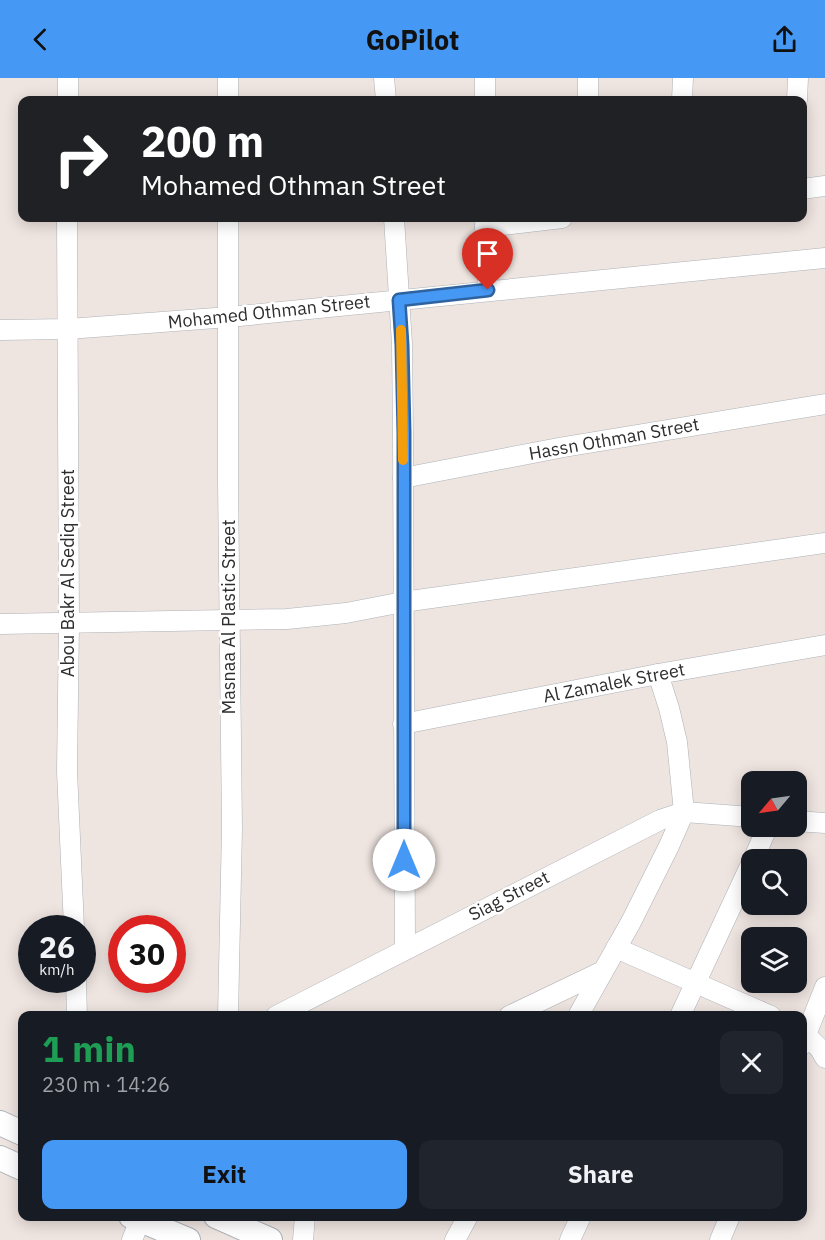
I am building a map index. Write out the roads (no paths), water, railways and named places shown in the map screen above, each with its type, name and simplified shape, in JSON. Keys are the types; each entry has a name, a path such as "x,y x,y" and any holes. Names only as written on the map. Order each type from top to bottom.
{"street":[{"path":"68,78 68,96"},
{"path":"228,78 228,96"},
{"path":"384,78 386,96"},
{"path":"484,78 485,96"},
{"path":"588,78 588,96"},
{"path":"682,96 683,78"},
{"path":"797,96 798,78"},
{"path":"807,188 825,186"},
{"name":"Abou Bakr Al Sediq Street","path":"67,222 69,623 67,771 73,915"},
{"name":"Masnaa Al Plastic Street","path":"228,222 232,828 228,1011"},
{"path":"394,222 402,345 405,950"},
{"path":"485,222 488,290"},
{"name":"Mohamed Othman Street","path":"0,330 68,329 229,317 825,258"},
{"name":"Hassn Othman Street","path":"403,478 564,447 825,404"},
{"path":"0,624 299,618 825,543"},
{"name":"Al Zamalek Street","path":"403,724 658,674 825,645"},
{"path":"581,1011 660,865 684,812 677,742 658,674"},
{"name":"Siag Street","path":"286,1011 660,820 684,812 741,816"},
{"path":"807,822 825,823"},
{"path":"682,1011 741,885"},
{"path":"616,948 760,1011"},
{"path":"519,1011 603,971"},
{"path":"807,1029 825,987"},
{"path":"77,993 80,1011"},
{"path":"807,1038 820,1049 825,1058"},
{"path":"0,1123 18,1131"},
{"path":"0,1158 18,1166"},
{"path":"227,1221 270,1240"},
{"path":"303,1240 305,1221"},
{"path":"455,1240 465,1221"},
{"path":"570,1240 579,1221"},
{"path":"720,1240 728,1221"},
{"path":"134,1226 188,1240"}]}
